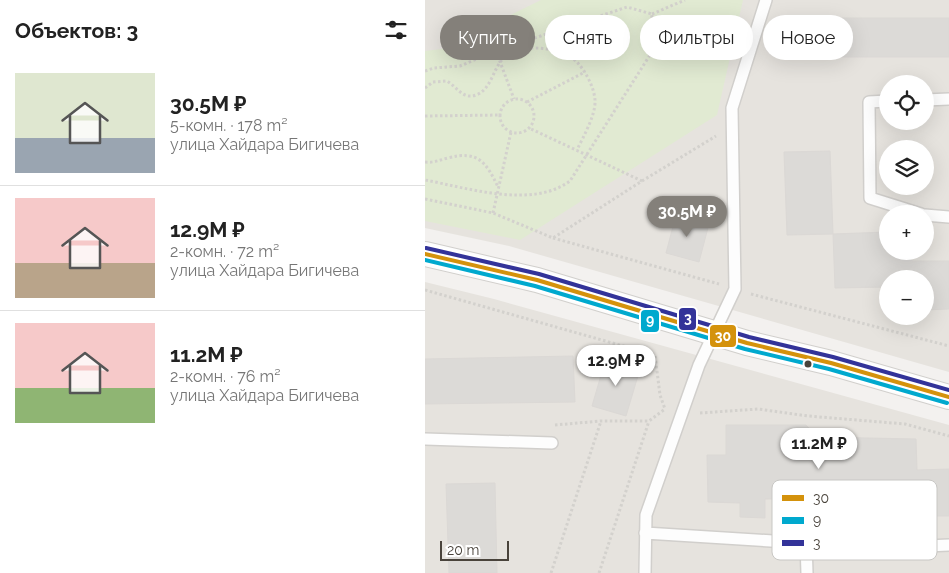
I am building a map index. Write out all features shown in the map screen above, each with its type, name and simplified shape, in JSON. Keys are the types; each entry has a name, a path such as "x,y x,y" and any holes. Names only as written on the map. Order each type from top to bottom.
{"street":[{"path":"425,254 537,280 714,334 831,363 949,397"}],"lane":[{"path":"645,573 646,515 699,365 735,289 732,108 766,0"},
{"path":"934,100 949,99"},
{"path":"879,102 869,102 870,198 892,205"},
{"path":"934,216 949,217"},
{"path":"425,440 552,443"},
{"path":"645,533 772,541"},
{"path":"807,560 807,573"}],"path":[{"path":"535,38 627,8 652,14 685,0"},
{"path":"425,180 497,193 538,194 562,187 576,174 586,154 650,55 652,14"},
{"path":"425,88 433,82 447,81 464,96 473,96 481,93 487,86 500,61 510,53 521,49 534,48 550,50 565,55 576,61 585,72 595,101 594,111 577,150"},
{"path":"425,71 434,68 460,66 474,60"},
{"path":"500,61 514,99"},
{"path":"527,102 585,72"},
{"path":"514,99 527,102 532,108 534,116 529,128 517,133 505,128 501,123 500,115 502,108 507,102 514,99"},
{"path":"425,116 500,115"},
{"path":"425,199 493,213 553,238 732,126"},
{"path":"529,128 642,181"},
{"path":"493,213 511,132"},
{"path":"425,162 432,163 456,156 473,156 481,160 490,170 498,187"},
{"path":"425,290 655,354 660,395 665,409"},
{"path":"665,409 682,414 758,409 808,416 905,424 949,436"},
{"path":"599,573 649,421 665,409"},
{"path":"552,443 555,425 601,421 649,421"},
{"path":"551,573 601,421"}],"shaded area":[{"path":"425,0 949,0 949,372 509,246 425,228"},
{"path":"425,282 494,299 949,425 949,573 425,573"}],"green space":[{"path":"541,0 743,0 740,15 640,15 640,60 729,60 717,115 520,240 425,221 425,51 440,49 440,60 535,60 535,15 511,15"}],"building":[{"path":"853,18 949,18 949,57 853,57"},
{"path":"830,151 833,234 787,235 784,152"},
{"path":"676,215 709,224 699,262 666,253"},
{"path":"879,232 879,260 949,261 949,309 934,310 934,270 879,270 879,287 835,288 833,234"},
{"path":"573,356 575,402 425,404 425,359"},
{"path":"606,358 640,369 626,416 592,406"},
{"path":"726,425 806,425 817,437 916,439 917,470 949,469 949,516 937,516 937,480 772,480 772,499 765,499 765,518 740,517 740,503 708,502 707,455 726,455"},
{"path":"495,483 497,573 449,573 446,484"}],"transit line":[{"name":"3","path":"426,248 539,274 749,337 833,357 949,390"},
{"name":"30","path":"425,254 537,280 747,343 831,363 949,397"},
{"name":"9","path":"425,260 535,286 745,349 829,369 947,403"}]}
